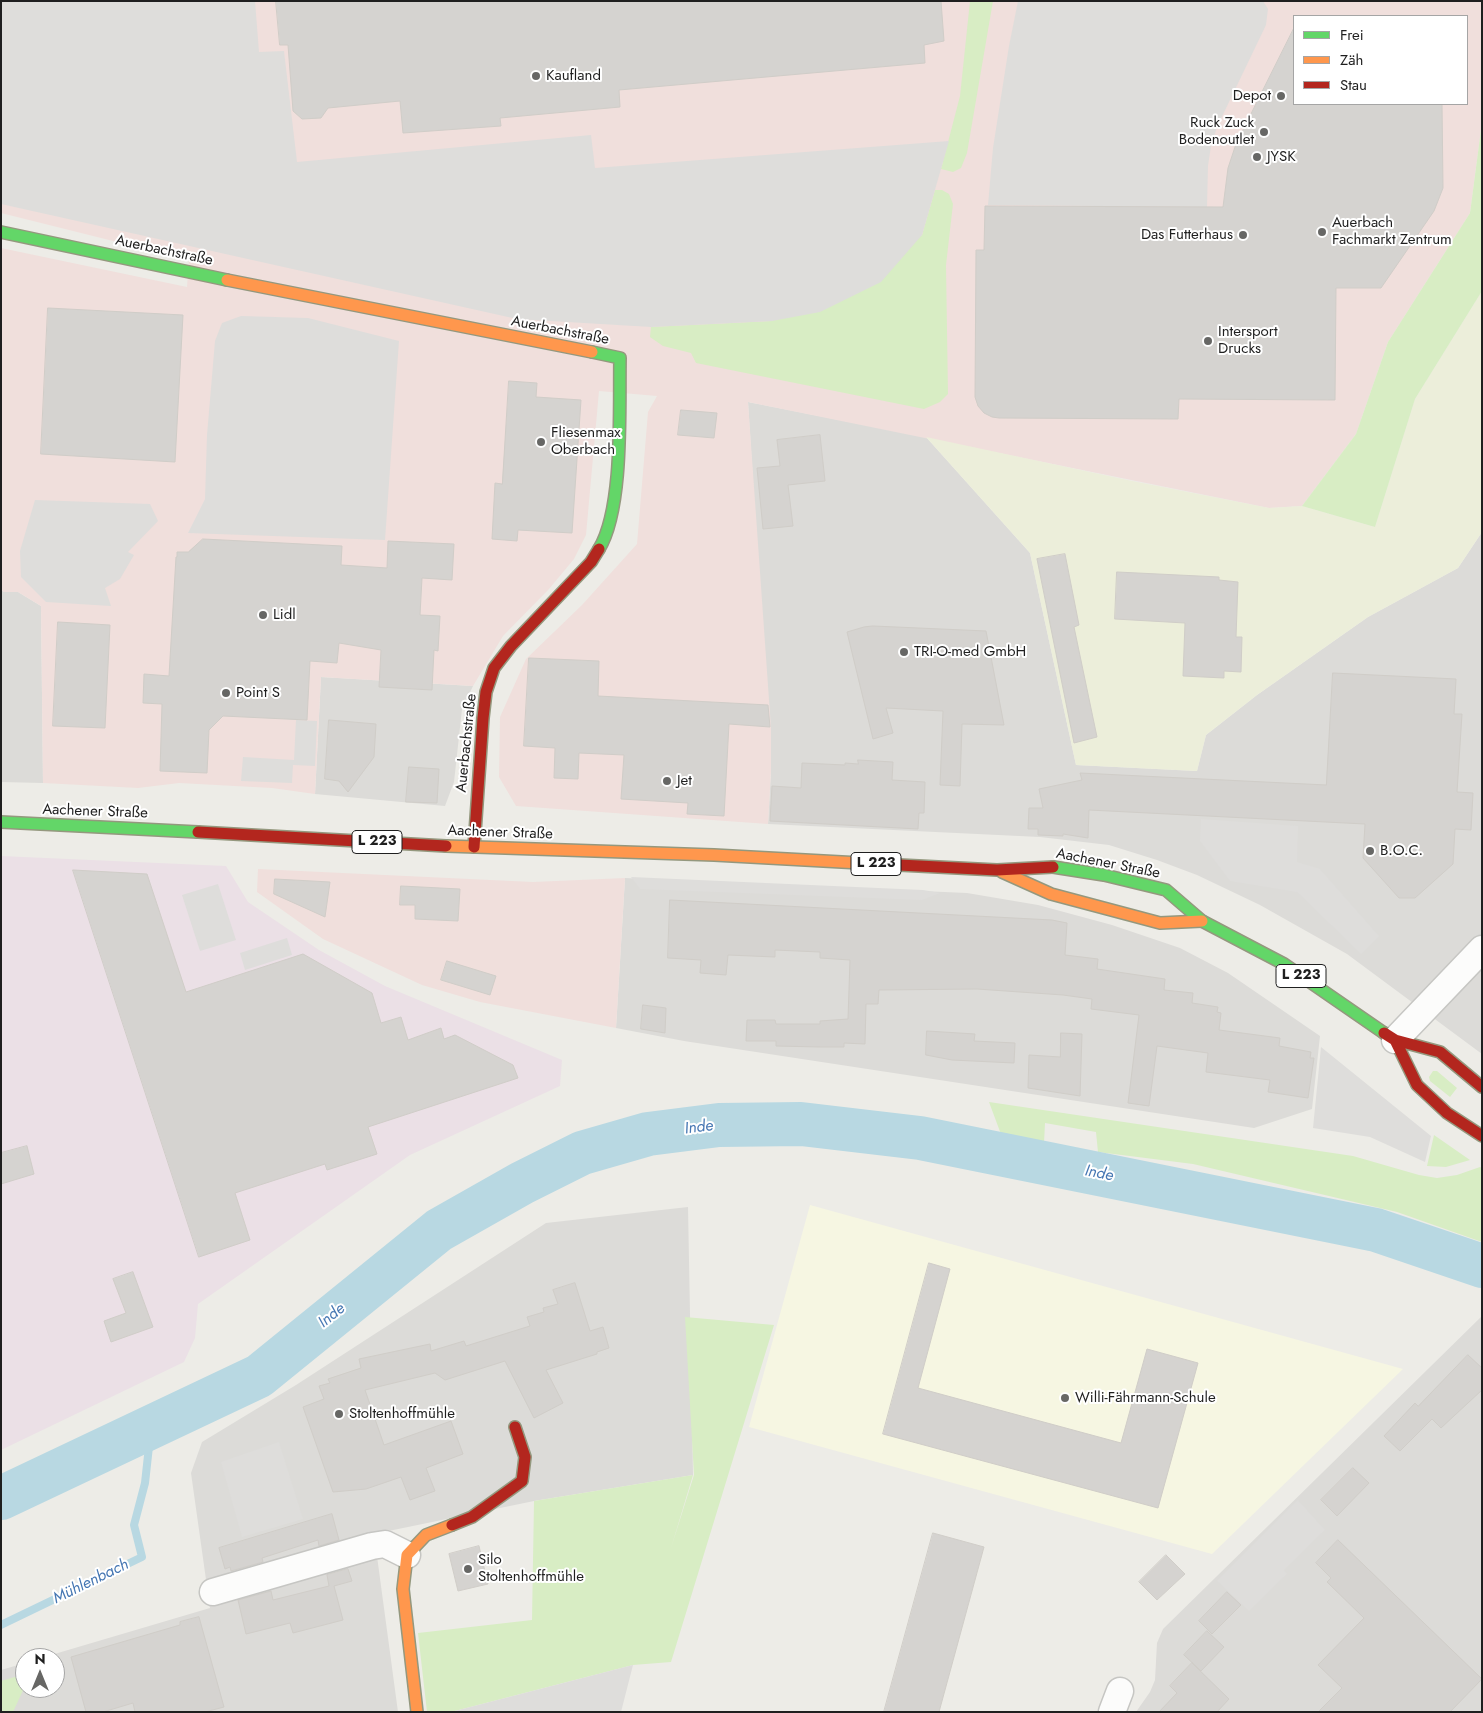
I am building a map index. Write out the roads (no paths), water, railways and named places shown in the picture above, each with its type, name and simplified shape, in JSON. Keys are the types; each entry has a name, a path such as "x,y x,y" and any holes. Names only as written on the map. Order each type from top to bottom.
{"main road":[{"name":"Auerbachstraße","path":"1,232 207,276 620,358 617,465 612,512 605,539 591,562 511,646 494,668 486,692 483,718 474,847"},
{"name":"Aachener Straße","path":"1,822 226,832 417,845 714,855 997,870 1056,867 1104,875 1166,890 1202,921 1284,964 1395,1040"},
{"name":"Aachener Straße","path":"997,870 1051,894 1160,923 1202,921"},
{"name":"L 223","path":"1395,1040 1440,1052 1482,1087"},
{"name":"L 223","path":"1395,1040 1417,1085 1447,1112 1482,1136"},
{"path":"417,1712 403,1589 407,1555 426,1535 472,1517 522,1481 525,1457 515,1428"}],"street":[{"path":"1395,1040 1482,949"},
{"path":"212,1592 372,1546 385,1544 407,1555"}],"waterway":[{"name":"Inde","path":"1,1498 259,1376 439,1230 522,1183 582,1153 648,1134 719,1125 801,1124 920,1138 1376,1230 1482,1266"},
{"name":"Mühlenbach","path":"1,1625 142,1557 134,1525 145,1483 151,1428"}],"place":[{"name":"Kaufland","path":"536,76"},
{"name":"Depot","path":"1281,96"},
{"name":"Ruck Zuck Bodenoutlet","path":"1264,132"},
{"name":"JYSK","path":"1257,157"},
{"name":"Auerbach Fachmarkt Zentrum","path":"1322,232"},
{"name":"Das Futterhaus","path":"1243,235"},
{"name":"Intersport Drucks","path":"1208,341"},
{"name":"Fliesenmax Oberbach","path":"541,442"},
{"name":"Lidl","path":"263,615"},
{"name":"TRI-O-med GmbH","path":"904,652"},
{"name":"Point S","path":"226,693"},
{"name":"Jet","path":"667,781"},
{"name":"B.O.C.","path":"1370,851"},
{"name":"Willi-Fährmann-Schule","path":"1065,1398"},
{"name":"Stoltenhoffmühle","path":"339,1414"},
{"name":"Silo Stoltenhoffmühle","path":"468,1569"}]}
